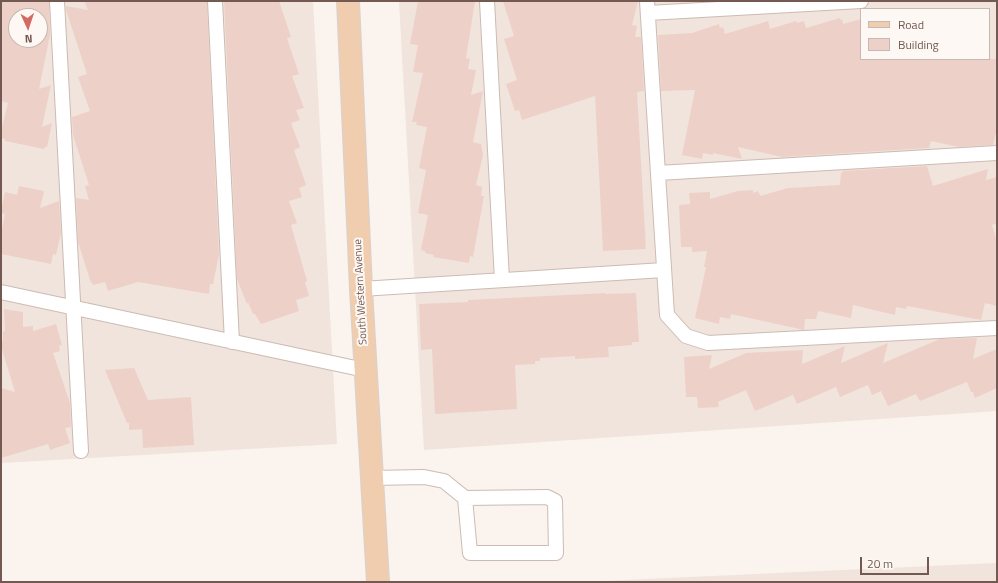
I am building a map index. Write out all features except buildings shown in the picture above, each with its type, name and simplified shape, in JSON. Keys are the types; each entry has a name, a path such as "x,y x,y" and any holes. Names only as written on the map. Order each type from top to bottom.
{"main road":[{"name":"South Western Avenue","path":"348,1 365,370 378,582"}],"lane":[{"path":"57,1 81,451"},
{"path":"215,1 232,342"},
{"path":"487,1 502,280"},
{"path":"861,1 648,7 667,315 686,336 708,343 997,328"},
{"path":"658,173 997,154"},
{"path":"361,289 664,270"},
{"path":"1,292 365,370"},
{"path":"372,478 424,477 444,481 464,498 547,497 555,501 556,553 470,553 464,498"}],"shaded area":[{"path":"1,1 313,1 337,444 1,463"},
{"path":"399,1 997,1 997,411 424,450"},
{"path":"997,563 997,582 581,582"}]}
